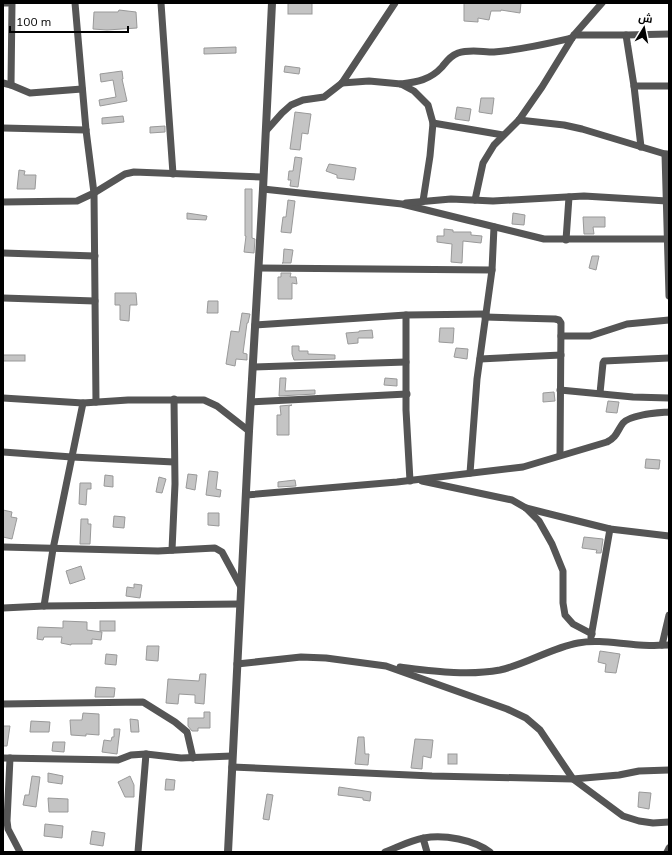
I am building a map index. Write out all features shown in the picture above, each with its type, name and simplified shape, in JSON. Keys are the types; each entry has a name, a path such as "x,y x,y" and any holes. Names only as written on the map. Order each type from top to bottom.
{"street":[{"path":"3,4 8,3"},
{"path":"11,85 12,3"},
{"path":"75,3 86,130 94,193 96,402"},
{"path":"161,3 173,174"},
{"path":"228,852 250,402 259,268 272,3"},
{"path":"266,131 291,105 303,100 324,97 342,83 395,3"},
{"path":"475,200 483,163 494,145 519,120 542,87 573,37 602,3"},
{"path":"342,83 369,81 401,84 419,82 441,68 450,57 457,53 472,51 493,52 528,48 573,37 669,34"},
{"path":"626,35 641,147"},
{"path":"3,83 30,93 82,89"},
{"path":"401,84 414,91 428,105 433,123 430,156 423,201"},
{"path":"634,86 669,86"},
{"path":"519,120 564,125 667,154 669,296"},
{"path":"433,123 504,135"},
{"path":"3,128 86,130"},
{"path":"3,202 77,201 94,193 125,174 134,172 263,178"},
{"path":"263,189 402,204 544,239 668,240"},
{"path":"402,204 450,199 493,201 569,197 667,197"},
{"path":"566,240 569,197"},
{"path":"470,473 477,379 492,270 494,227"},
{"path":"3,253 95,256"},
{"path":"259,268 492,270"},
{"path":"3,298 95,300"},
{"path":"255,325 406,315 486,315 559,320 561,323 560,455"},
{"path":"406,315 406,410 410,481"},
{"path":"561,336 590,336 627,324 669,320"},
{"path":"480,359 561,355"},
{"path":"600,393 604,361 669,358"},
{"path":"253,367 406,362"},
{"path":"560,390 633,397 669,398"},
{"path":"250,402 407,394"},
{"path":"3,398 83,403 128,400 204,400 217,406 249,431"},
{"path":"172,550 174,399"},
{"path":"44,606 83,403"},
{"path":"246,495 410,481 523,467 614,439 624,422 628,419 652,413 669,412"},
{"path":"3,452 174,462"},
{"path":"418,480 512,500 526,508 539,521 552,544 563,571 563,603 566,615 573,624 591,638"},
{"path":"526,508 610,529 669,536"},
{"path":"591,638 610,529"},
{"path":"3,547 158,551 215,548 222,552 241,587"},
{"path":"3,608 44,606 240,604"},
{"path":"237,664 301,657 326,658 439,672 472,673 500,670 558,648 591,638 641,646 665,645 669,615"},
{"path":"386,666 507,709 526,718 540,730 572,779 622,816 653,823 669,822"},
{"path":"3,704 143,702 175,722 187,732 193,758"},
{"path":"20,852 8,829 5,810 6,758 118,760 131,755 146,754 181,758 232,756"},
{"path":"138,852 146,754"},
{"path":"232,766 432,776 572,779 619,775 639,770 669,770"},
{"path":"386,852 423,838 434,836 459,839 474,843 490,852"},
{"path":"423,838 426,852"},
{"path":"667,852 669,848"}],"building":[{"path":"288,3 312,3 312,14 288,14"},
{"path":"464,3 521,3 520,13 501,10 491,11 489,20 478,18 478,22 464,21"},
{"path":"119,10 136,12 137,28 107,30 93,29 94,12 118,12"},
{"path":"236,47 236,53 204,54 204,48"},
{"path":"285,66 300,68 299,74 284,72"},
{"path":"122,71 122,79 127,101 100,106 99,100 116,97 113,80 101,82 100,74"},
{"path":"481,98 494,98 492,114 479,112"},
{"path":"457,107 471,109 469,121 455,119"},
{"path":"295,112 311,114 308,134 302,133 300,150 290,149"},
{"path":"123,116 124,122 102,124 102,118"},
{"path":"165,126 165,132 150,133 150,127"},
{"path":"295,157 302,158 298,187 290,186 291,180 288,180 289,171 293,171"},
{"path":"329,164 356,168 354,180 337,178 337,175 326,171"},
{"path":"19,170 25,171 24,175 36,175 35,189 17,189"},
{"path":"245,189 252,189 252,238 255,239 254,253 244,252 246,236"},
{"path":"288,200 295,201 291,233 281,232 283,217 286,217"},
{"path":"187,213 207,216 206,220 187,219"},
{"path":"513,213 525,215 524,225 512,224"},
{"path":"583,217 605,217 605,227 593,227 594,234 584,234"},
{"path":"444,229 453,230 453,232 471,232 471,235 482,236 481,243 463,241 462,263 451,262 452,244 437,242 437,236 444,236"},
{"path":"284,249 293,250 291,263 283,263"},
{"path":"592,256 599,256 596,270 589,268"},
{"path":"281,273 291,273 290,277 296,277 297,284 292,283 292,299 278,299 278,277 281,277"},
{"path":"115,293 136,293 137,305 130,305 129,321 120,320 120,305 115,305"},
{"path":"208,301 218,301 218,313 207,313"},
{"path":"242,313 250,314 247,323 243,353 247,354 247,360 236,359 235,366 226,364 231,331 239,332"},
{"path":"440,328 454,328 453,343 439,342"},
{"path":"372,330 373,338 358,338 358,343 348,344 346,333"},
{"path":"292,346 299,346 299,351 308,351 308,354 335,355 335,359 294,360"},
{"path":"456,348 468,349 467,359 454,357"},
{"path":"3,355 25,355 25,361 3,361"},
{"path":"280,378 286,378 285,391 315,390 315,394 279,396"},
{"path":"385,378 397,379 397,386 384,385"},
{"path":"554,392 555,401 543,402 543,393"},
{"path":"608,401 619,402 617,413 606,412"},
{"path":"292,405 289,406 289,435 277,435 277,415 281,415 280,406"},
{"path":"646,459 660,460 659,469 645,468"},
{"path":"209,471 218,472 216,489 221,490 220,497 206,495"},
{"path":"188,474 197,475 195,490 186,488"},
{"path":"105,475 113,476 113,487 104,486"},
{"path":"159,477 166,479 162,493 156,492"},
{"path":"295,480 296,486 278,487 278,482"},
{"path":"80,483 91,483 91,489 87,489 86,505 79,504"},
{"path":"3,510 12,512 11,517 17,518 12,539 3,537"},
{"path":"208,513 219,513 219,526 208,525"},
{"path":"114,516 125,517 124,528 113,527"},
{"path":"81,519 88,519 88,524 91,524 90,544 80,544"},
{"path":"584,537 603,539 601,553 596,553 597,550 582,548"},
{"path":"81,566 85,579 70,584 66,571"},
{"path":"134,584 142,585 140,598 126,596 127,587 134,588"},
{"path":"63,621 87,622 87,630 102,632 101,640 92,639 92,644 71,645 61,643 62,637 44,637 43,640 37,639 38,627 63,628"},
{"path":"100,621 115,621 115,631 100,631"},
{"path":"147,646 159,646 158,661 146,660"},
{"path":"600,651 620,654 616,673 605,672 606,664 598,662"},
{"path":"106,654 117,655 116,665 105,664"},
{"path":"200,674 206,674 204,704 195,703 195,695 179,694 178,704 166,703 168,679 199,681"},
{"path":"96,687 115,688 114,697 95,697"},
{"path":"204,712 210,712 210,728 198,728 198,731 192,731 188,726 188,718 204,718"},
{"path":"83,713 99,714 99,735 71,735 70,720 82,720"},
{"path":"130,719 138,720 139,732 131,732"},
{"path":"31,721 50,722 49,732 30,732"},
{"path":"3,726 10,726 7,746 3,746"},
{"path":"114,729 120,729 117,754 102,752 104,740 111,741 112,737 114,737"},
{"path":"358,737 364,737 365,754 369,754 368,765 355,764"},
{"path":"415,739 433,740 431,758 423,756 422,769 411,768"},
{"path":"53,742 65,742 64,752 52,751"},
{"path":"448,754 457,754 457,764 448,764"},
{"path":"48,773 63,776 62,784 48,782"},
{"path":"32,776 40,777 36,807 23,805 25,795 29,795"},
{"path":"130,776 134,785 134,797 125,797 118,782"},
{"path":"166,779 175,780 174,790 165,790"},
{"path":"339,787 371,792 370,801 363,800 363,798 338,795"},
{"path":"639,792 651,793 649,809 638,807"},
{"path":"267,794 273,795 269,820 263,819"},
{"path":"48,798 68,799 68,812 49,812"},
{"path":"45,824 63,826 62,838 44,836"},
{"path":"92,831 105,833 103,846 90,844"}]}
